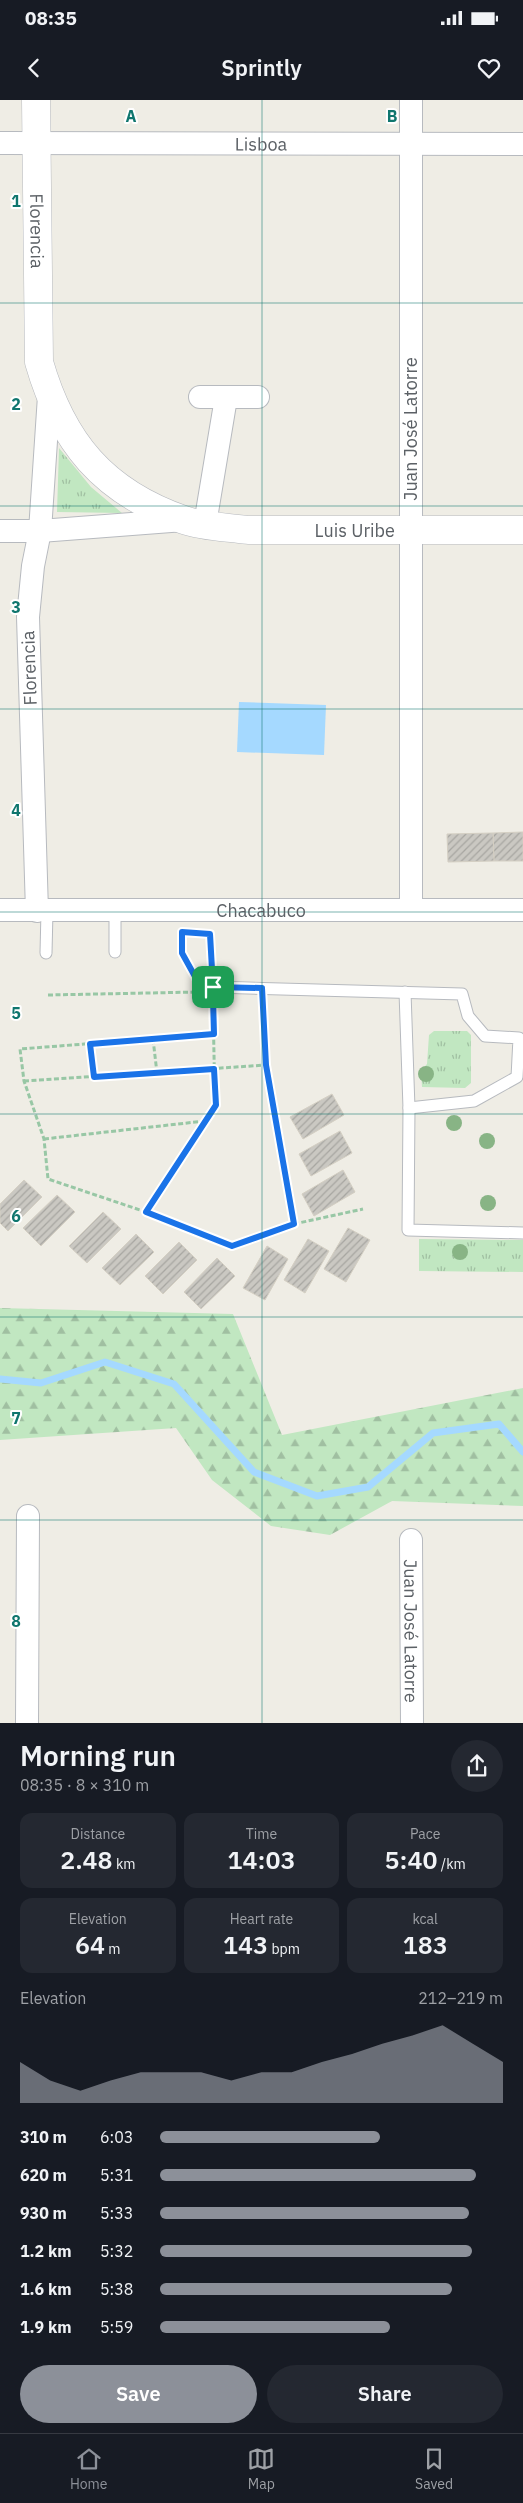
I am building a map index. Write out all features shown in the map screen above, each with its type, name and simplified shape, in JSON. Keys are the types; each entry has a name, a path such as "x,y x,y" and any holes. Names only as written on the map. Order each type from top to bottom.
{"street":[{"name":"Florencia","path":"36,100 39,362"},
{"name":"Juan José Latorre","path":"410,100 411,909"},
{"name":"Lisboa","path":"0,143 523,144"},
{"name":"Luis Uribe","path":"39,362 49,396 69,436 93,466 123,490 148,505 195,522 248,530 523,530"},
{"name":"Florencia","path":"42,911 28,617 33,566 40,531 49,396"},
{"path":"200,397 258,397"},
{"path":"195,522 226,398"},
{"name":"Luis Uribe","path":"0,531 40,531 195,522"},
{"name":"Chacabuco","path":"0,910 523,910"},
{"path":"27,1723 28,1516"},
{"name":"Juan José Latorre","path":"411,1540 412,1723"}],"lane":[{"path":"115,909 115,952"},
{"path":"42,911 46,953"},
{"path":"209,992 262,988 462,994 468,1016 485,1036 519,1038 517,1077 474,1101 409,1108"},
{"path":"405,992 409,1108 408,1230 523,1233"}],"path":[{"path":"191,933 182,932 182,953 209,992"},
{"path":"146,1212 216,1105 214,1034 209,992 210,934 200,934"},
{"path":"262,988 266,1065 294,1224"},
{"path":"48,995 209,992"},
{"path":"202,998 209,992"},
{"path":"214,1034 20,1049 24,1081 44,1139 48,1179 146,1212 232,1246 294,1224 363,1209"},
{"path":"153,1038 157,1073"},
{"path":"90,1044 94,1077"},
{"path":"24,1081 266,1065"},
{"path":"44,1139 205,1121"}],"green space":[{"path":"59,448 91,487 122,513 57,512"},
{"path":"434,1031 467,1031 471,1035 471,1083 465,1088 422,1087 421,1071 427,1064 429,1035"},
{"path":"419,1239 523,1240 523,1272 419,1271"},
{"path":"0,1308 233,1314 282,1435 523,1388 523,1506 392,1501 330,1535 271,1526 212,1480 176,1428 0,1440"}],"water":[{"path":"239,702 326,705 324,755 237,752"}],"building":[{"path":"523,832 523,861 494,861 493,833"},
{"path":"493,833 494,861 448,862 447,834"},
{"path":"332,1094 344,1115 303,1139 290,1117"},
{"path":"340,1131 352,1153 311,1176 299,1154"},
{"path":"343,1170 355,1192 314,1216 302,1194"},
{"path":"24,1180 42,1197 8,1231 0,1223 0,1204"},
{"path":"57,1195 75,1212 41,1246 23,1228"},
{"path":"103,1212 121,1229 87,1263 69,1246"},
{"path":"348,1228 370,1240 346,1282 324,1269"},
{"path":"136,1234 154,1252 120,1285 102,1268"},
{"path":"308,1239 329,1251 305,1293 284,1280"},
{"path":"179,1242 197,1260 163,1294 145,1276"},
{"path":"267,1246 288,1259 265,1300 243,1288"},
{"path":"217,1258 235,1276 201,1309 184,1292"}],"waterway":[{"path":"0,1379 41,1383 105,1362 174,1384 254,1472 317,1496 368,1487 433,1433 499,1424 523,1452"}],"route":[{"path":"182,932 210,934 213,987 262,988 266,1065 294,1224 232,1246 146,1212 216,1105 214,1069 94,1077 90,1044 214,1034 213,998 202,998 203,991 182,953 182,932"}]}
